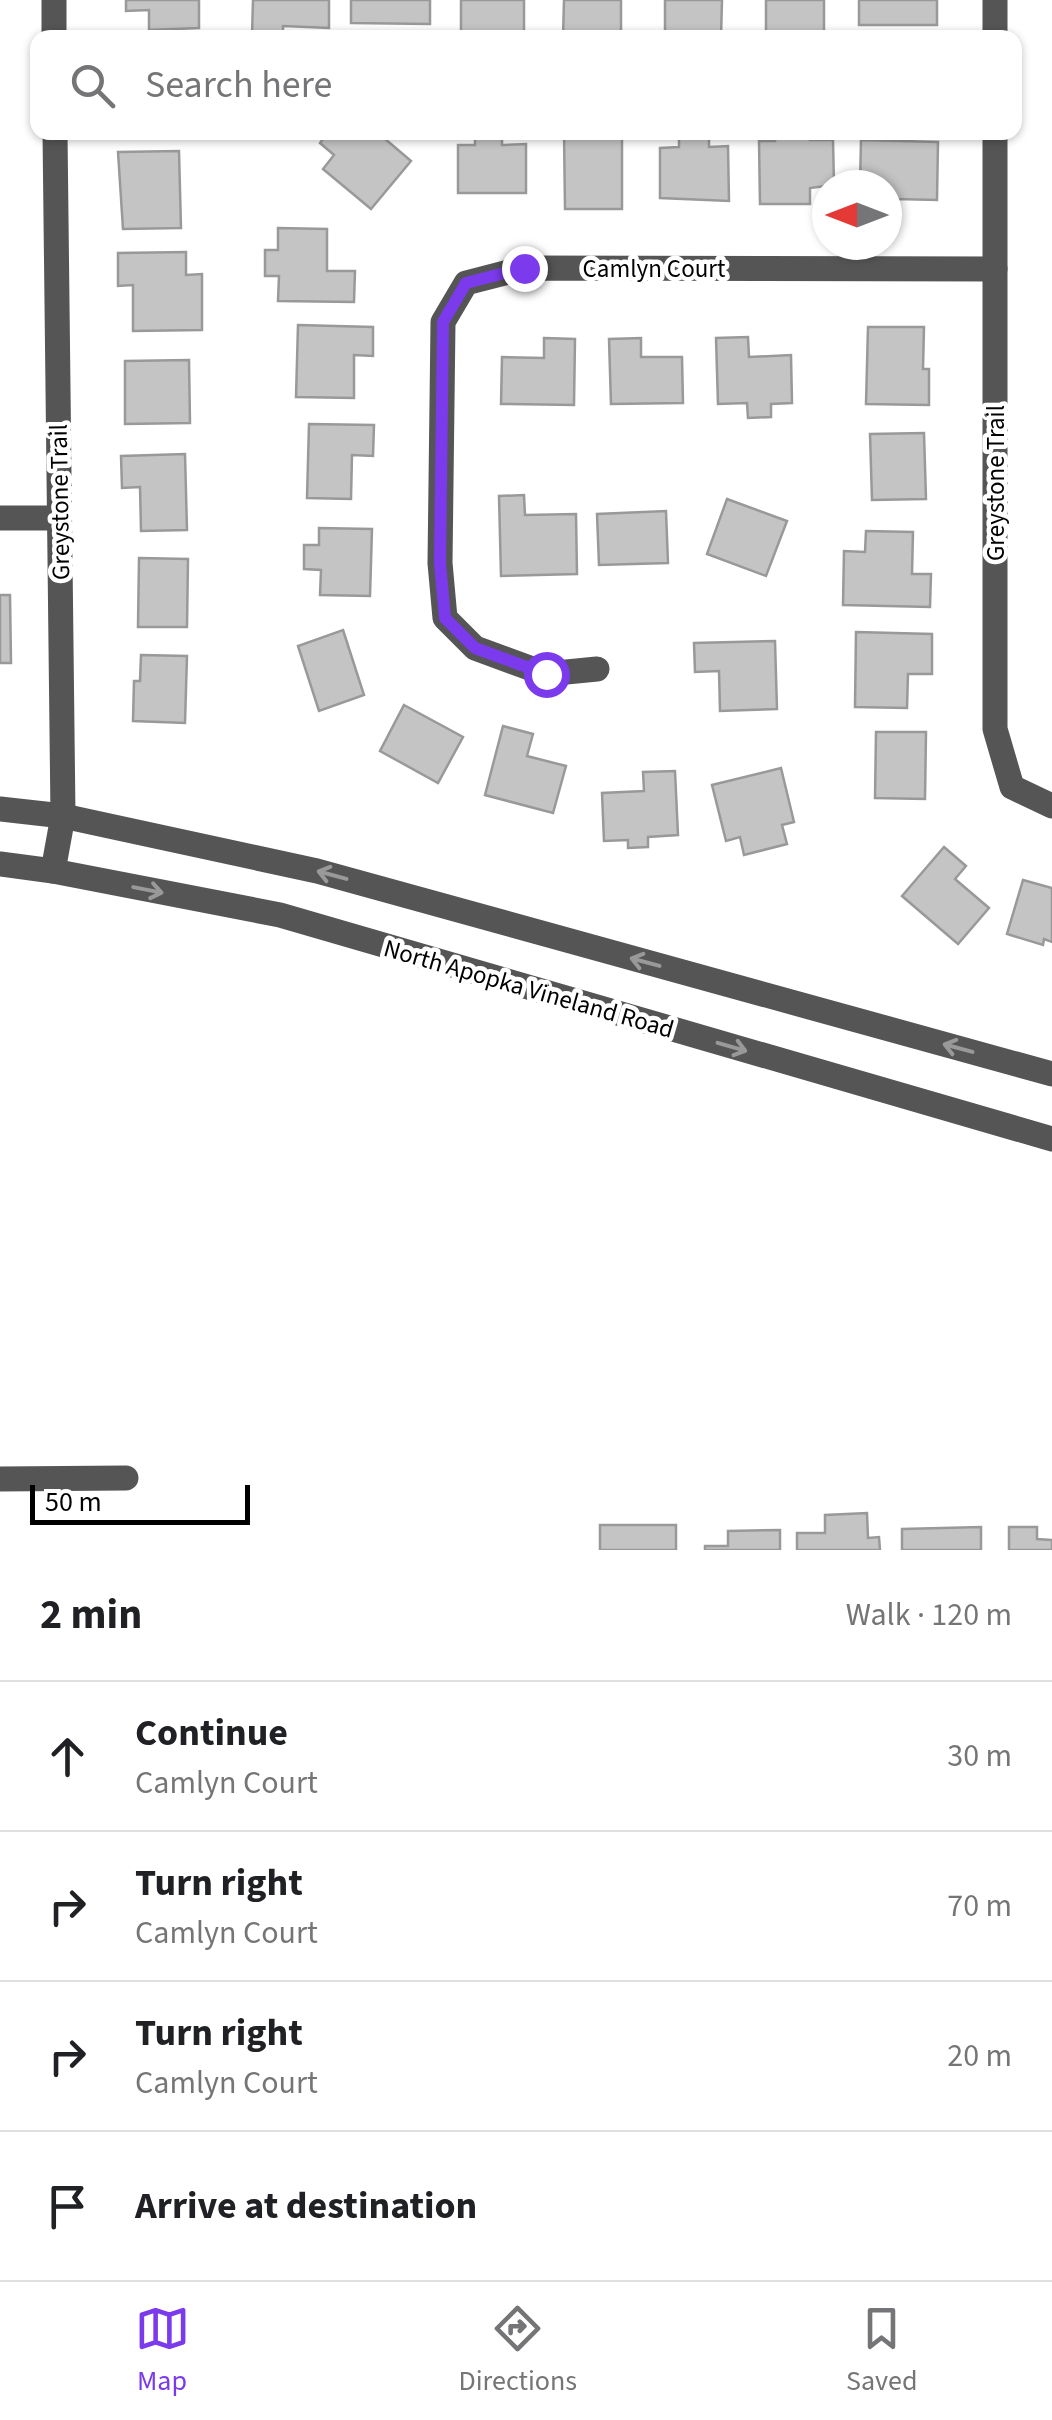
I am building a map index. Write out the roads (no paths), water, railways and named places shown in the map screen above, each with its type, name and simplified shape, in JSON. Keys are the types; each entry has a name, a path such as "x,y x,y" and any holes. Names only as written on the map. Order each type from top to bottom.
{"street":[{"path":"54,0 54,30"},
{"path":"995,0 995,30"},
{"name":"Greystone Trail","path":"52,871 63,816 55,140"},
{"name":"Greystone Trail","path":"995,140 995,729 1012,787 1052,806"},
{"name":"Camlyn Court","path":"597,669 546,674 475,648 445,618 440,563 443,322 466,283 524,268 995,269"},
{"path":"0,518 59,518"},
{"path":"0,809 63,816 317,871 1052,1074"},
{"name":"North Apopka Vineland Road","path":"0,864 280,915 1052,1139"},
{"path":"0,1480 126,1478"}]}
